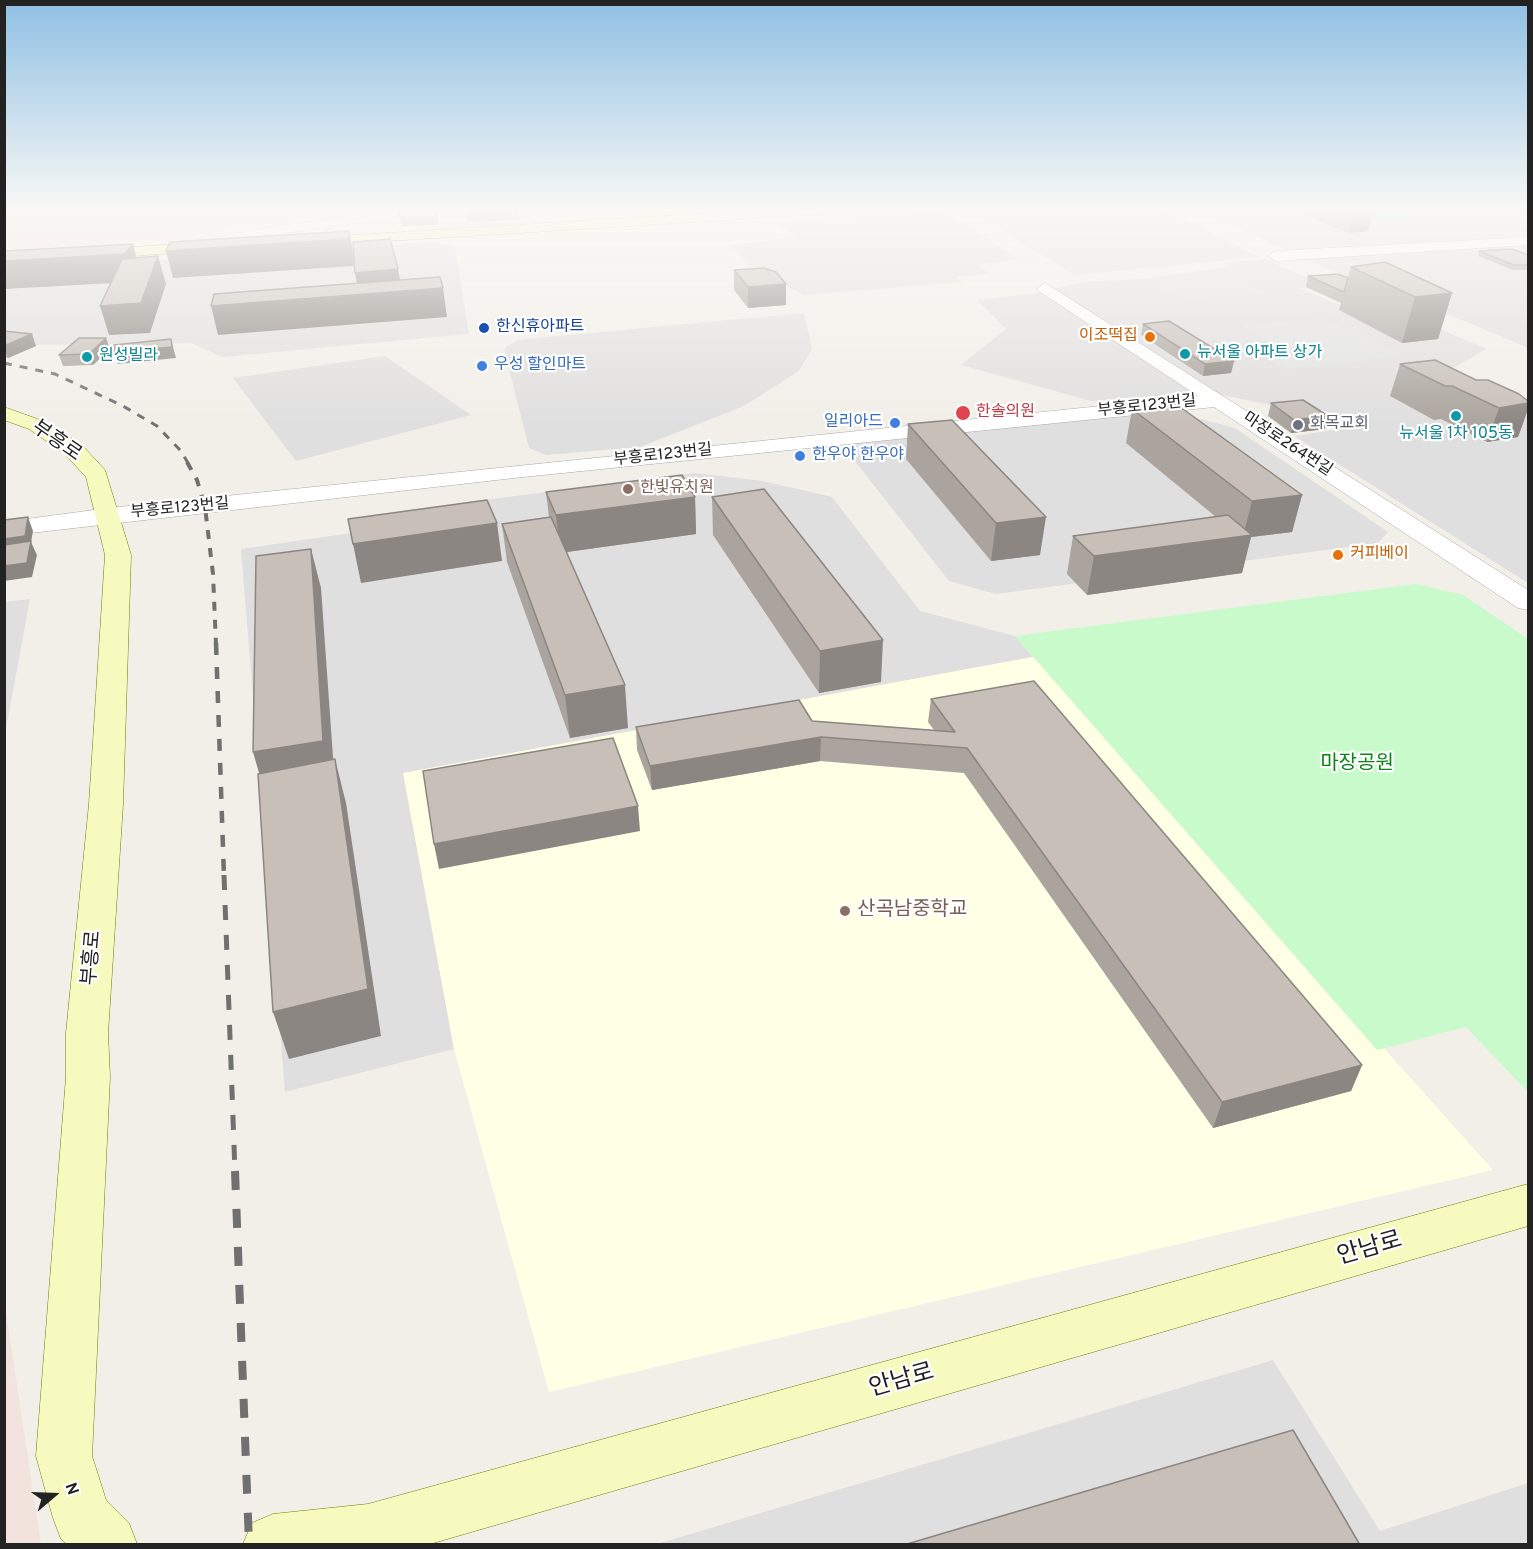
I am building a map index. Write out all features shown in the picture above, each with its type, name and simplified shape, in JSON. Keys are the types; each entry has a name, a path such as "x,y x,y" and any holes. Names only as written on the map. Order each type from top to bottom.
{"main road":[{"name":"부흥로","path":"4,413 36,425 73,449 97,475 118,555 106,804 87,1033 88,1088 64,1456 82,1518 108,1545"},
{"name":"안남로","path":"273,1545 368,1533 1528,1205"}],"street":[{"name":"마장로264번길","path":"1046,288 1528,602"},
{"name":"부흥로123번길","path":"4,529 109,515 214,506 523,470 1218,400"}],"shaded area":[{"name":"한신휴아파트","path":"4,281 461,281 469,334 222,357 191,343 35,345 5,340"},
{"path":"778,281 962,282 804,295"},
{"path":"1148,281 1244,281 1266,293 1187,301"},
{"path":"1316,281 1324,285 1299,288 1334,303 1415,319 1487,349 1449,370 1528,409 1528,583 1294,436 1367,425 1315,408 1294,410 1209,392 1091,401 961,365 1006,329 977,300 1031,294 1083,282"},
{"path":"1357,281 1528,281 1528,348 1462,320 1397,299"},
{"path":"804,313 812,349 799,371 744,406 640,447 546,455 529,448 504,349 517,340"},
{"path":"1323,319 1405,356 1287,369 1262,356 1289,351 1240,325"},
{"path":"385,356 471,415 296,461 233,378"},
{"path":"1166,410 1235,428 1388,532 1378,543 996,594 949,581 847,451 862,441"},
{"path":"695,473 763,481 832,497 920,611 1015,636 1033,657 404,773 454,1049 285,1092 241,549 372,530 461,503"},
{"path":"30,599 5,734 5,602"},
{"name":"산곡남중학교","path":"1033,657 1493,1170 549,1392 454,1049 403,773"},
{"path":"5,1306 41,1544 5,1544"},
{"path":"1273,1360 1380,1531 1528,1483 1528,1544 657,1544"}],"green space":[{"name":"마장공원","path":"1416,584 1463,595 1528,639 1528,1092 1466,1027 1377,1050 1015,636"}],"building":[{"path":"112,281 149,281 141,303 100,306"},
{"path":"383,281 441,281 443,288 211,306 214,294"},
{"path":"743,281 784,281 786,284 748,287"},
{"path":"1320,281 1347,281 1344,292"},
{"path":"1381,281 1427,281 1452,293 1415,297"},
{"path":"1169,321 1234,361 1205,364 1143,324"},
{"path":"4,331 32,334 4,346"},
{"path":"79,338 106,338 89,354 59,355"},
{"path":"171,339 172,347 114,352 114,345"},
{"path":"1435,360 1476,380 1488,380 1519,394 1528,403 1499,408 1452,386 1445,386 1400,364"},
{"path":"1303,400 1328,416 1294,420 1271,403"},
{"path":"1176,404 1302,495 1252,501 1132,409"},
{"path":"952,420 1046,517 996,523 908,424"},
{"path":"682,475 695,497 556,515 546,492"},
{"path":"764,489 883,640 820,651 712,497"},
{"path":"487,500 497,523 353,544 348,519"},
{"path":"1228,515 1252,535 1094,556 1073,536"},
{"path":"28,517 25,536 4,539 4,520"},
{"path":"551,517 625,685 565,695 502,524"},
{"path":"31,541 27,563 4,566 4,545"},
{"path":"311,549 323,741 253,752 256,556"},
{"path":"1034,681 1362,1065 1222,1102 967,748 821,737 650,766 636,727 799,700 812,721 955,732 931,699"},
{"path":"613,738 638,806 434,844 423,771"},
{"path":"335,759 368,989 273,1012 258,774"},
{"path":"1293,1430 1360,1545 907,1544"}],"railway":[{"path":"4,363 55,374 123,406 157,426 181,451 188,463"},
{"path":"187,462 197,480 205,507 213,574 216,645"},
{"path":"216,643 224,877"},
{"path":"224,875 235,1172"},
{"path":"235,1171 249,1544"}],"place":[{"name":"한신휴아파트","path":"484,328"},
{"name":"이조떡집","path":"1150,337"},
{"name":"뉴서울 아파트 상가","path":"1185,354"},
{"name":"원성빌라","path":"87,357"},
{"name":"우성 할인마트","path":"482,366"},
{"name":"한솔의원","path":"963,413"},
{"name":"뉴서울 1차 105동","path":"1456,416"},
{"name":"일리아드","path":"895,423"},
{"name":"화목교회","path":"1298,425"},
{"name":"한우야 한우야","path":"800,456"},
{"name":"한빛유치원","path":"628,489"},
{"name":"커피베이","path":"1338,555"},
{"name":"산곡남중학교","path":"845,911"}]}
